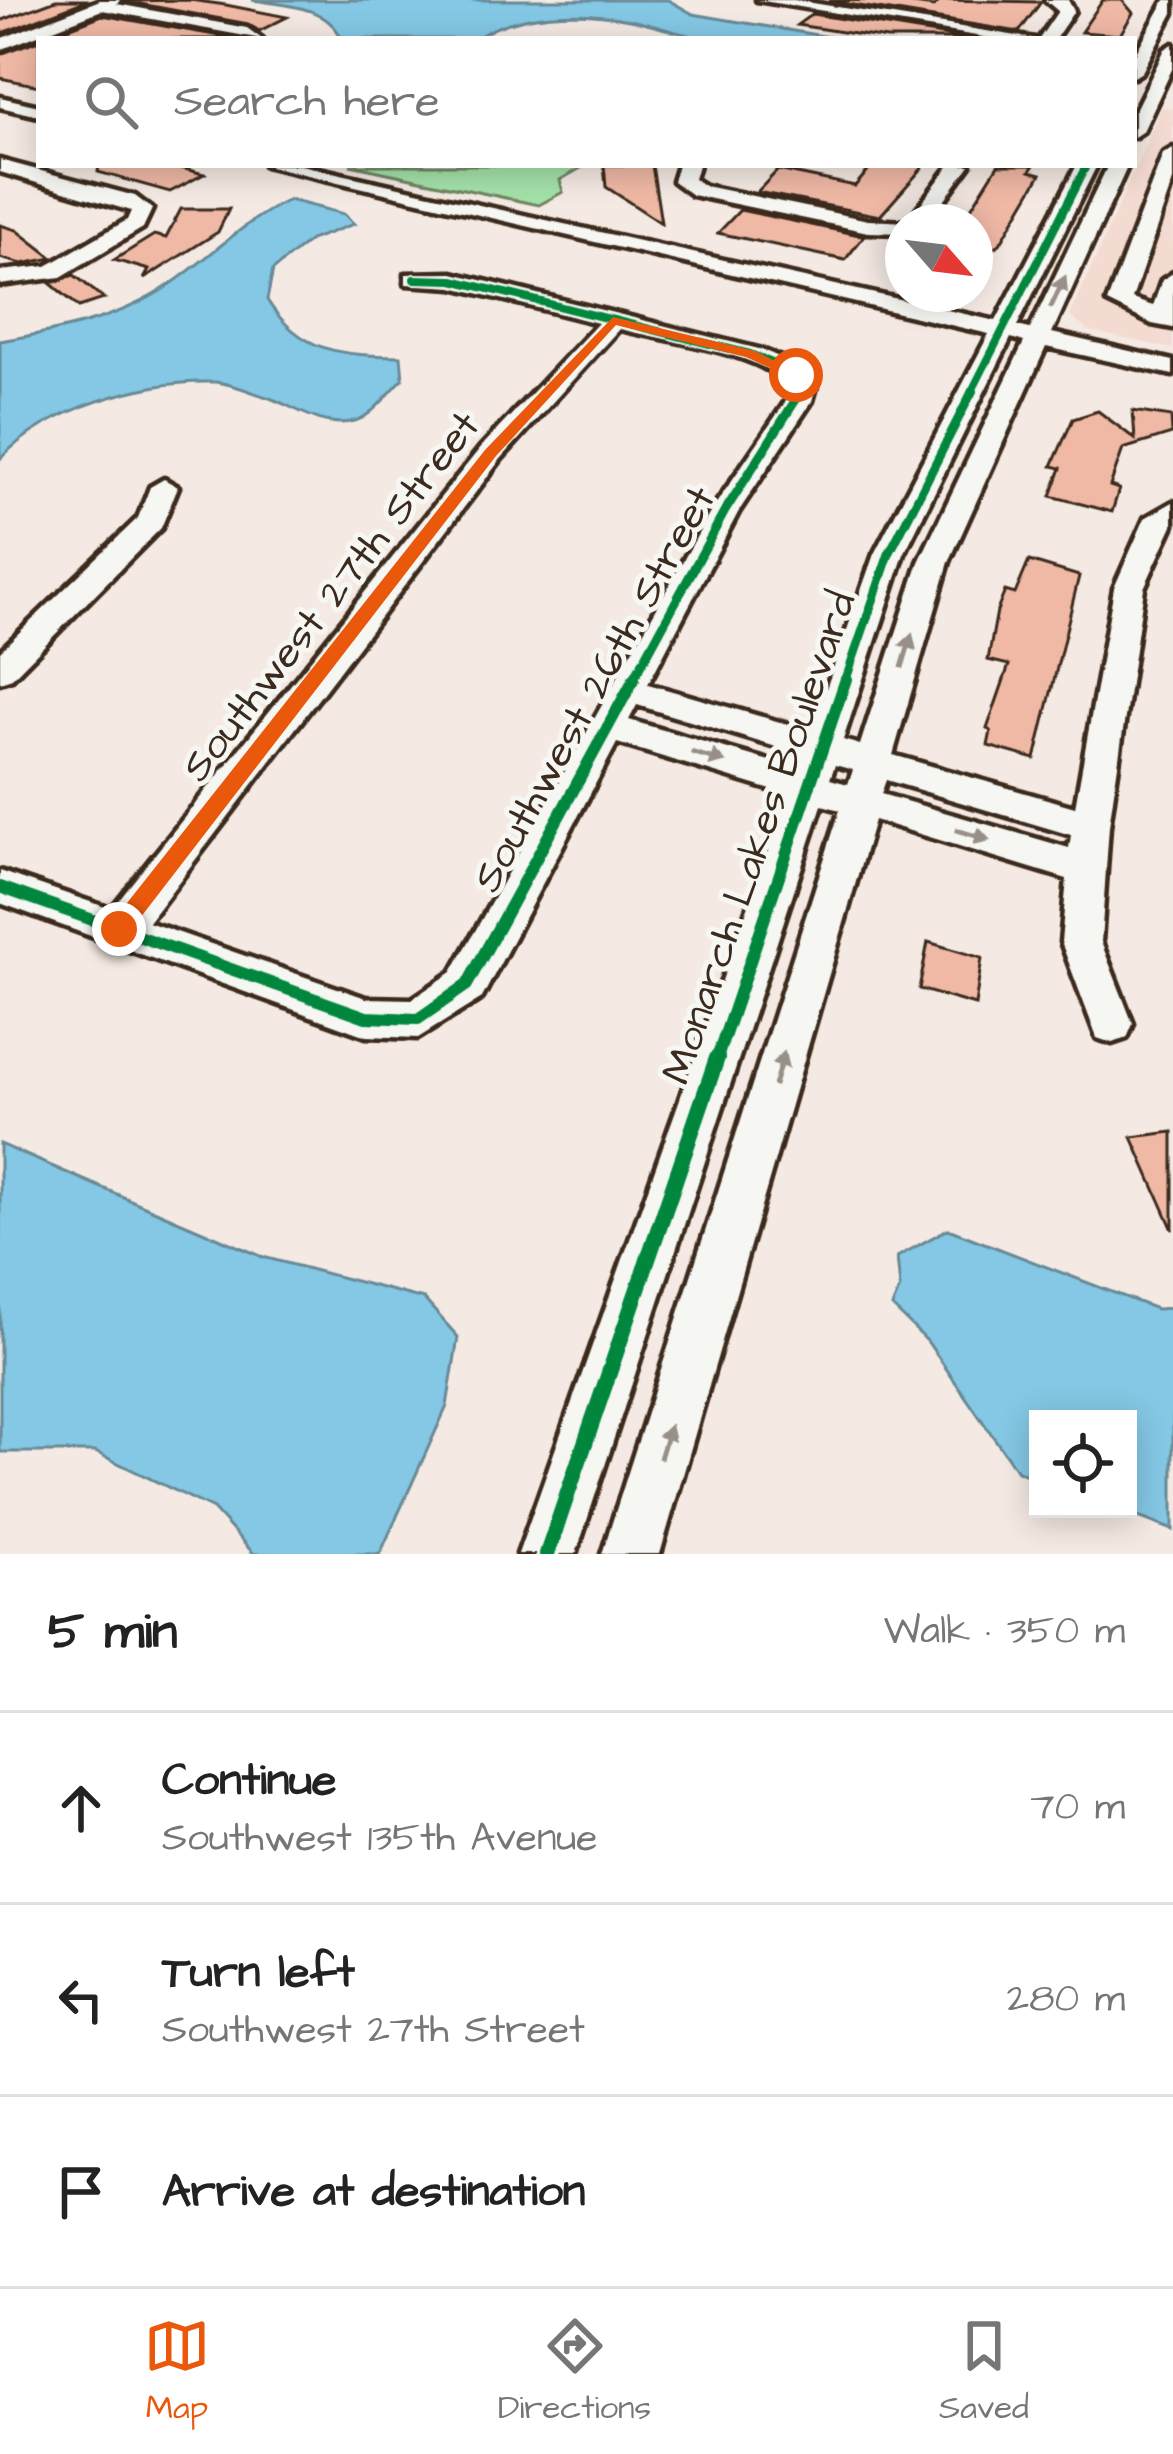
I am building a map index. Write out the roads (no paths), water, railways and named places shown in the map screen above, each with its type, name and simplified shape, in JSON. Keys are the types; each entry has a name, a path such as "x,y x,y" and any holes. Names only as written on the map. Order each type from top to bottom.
{"street":[{"path":"764,0 1007,36"},
{"path":"1137,59 1172,0"},
{"path":"0,46 107,2 246,36"},
{"path":"1049,36 1066,10 1057,2"},
{"path":"0,46 36,55"},
{"path":"1137,59 1170,56 1137,128"},
{"path":"0,102 36,110"},
{"path":"1137,135 1173,144"},
{"path":"1,167 36,151"},
{"path":"1173,154 1119,302 1167,320 1173,280"},
{"path":"0,278 52,272 136,224 142,209 128,200 1,167"},
{"path":"288,168 1173,368"},
{"path":"934,204 958,168"},
{"name":"Monarch Lakes Boulevard","path":"547,1554 889,554 1085,168"},
{"name":"Monarch Lakes Boulevard","path":"631,1554 934,562 1117,168"},
{"path":"685,173 699,191 885,226"},
{"path":"414,279 453,280 613,321"},
{"name":"Southwest 26th Street","path":"119,929 366,1017 418,1019 467,985 725,511 799,401 803,387 796,375 750,354 613,321"},
{"name":"Southwest 27th Street","path":"119,929 490,453 613,321"},
{"path":"0,670 151,522 164,487"},
{"path":"1112,1024 1081,942 1090,826 1129,588 1155,524 1173,511"},
{"path":"626,690 1087,869"},
{"path":"607,727 816,767"},
{"path":"867,783 1090,826"},
{"path":"0,887 119,929"}],"water":[{"path":"252,0 668,0 693,14 823,36 695,36 629,20 570,14 529,18 480,36 340,36 326,19 291,6"},
{"path":"289,200 344,214 354,224 310,240 273,270 267,300 294,331 325,348 401,356 403,379 374,409 355,421 332,422 227,384 158,386 71,412 44,425 0,459 0,341 129,308"},
{"path":"0,1144 263,1257 424,1299 458,1337 447,1406 380,1554 254,1554 213,1509 95,1452 0,1452"},
{"path":"948,1229 1156,1309 1173,1308 1173,1530 1137,1516 1137,1410 1029,1410 1029,1476 1017,1471 927,1341 892,1307 900,1288 897,1257"}]}
